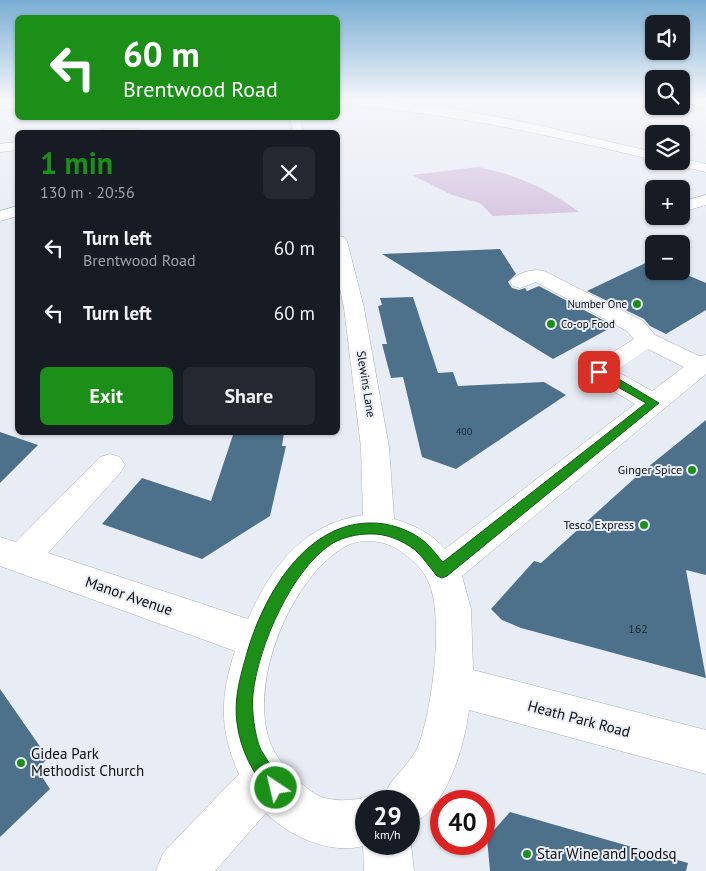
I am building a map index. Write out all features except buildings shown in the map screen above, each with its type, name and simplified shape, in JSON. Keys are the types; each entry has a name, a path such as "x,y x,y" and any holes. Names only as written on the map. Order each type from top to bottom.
{"street":[{"path":"582,140 645,154"},
{"path":"0,148 15,146"},
{"path":"690,164 706,168"},
{"path":"690,204 706,200"},
{"path":"0,216 15,212"},
{"name":"Slewins Lane","path":"340,249 354,308 375,447 380,528"},
{"path":"442,571 703,364 648,340 635,326 537,275 520,282"},
{"path":"648,340 599,372 653,403"},
{"path":"11,555 110,465"},
{"path":"355,823 333,822 308,816 284,799 267,778 252,752 246,723 244,694 258,641 292,576 314,549 343,532 362,528 380,528 393,531 420,546 442,571 450,591 454,618 455,646 452,685 445,727 437,757 416,790"},
{"name":"Manor Avenue","path":"11,555 258,641"},
{"name":"Heath Park Road","path":"452,685 706,752"},
{"path":"181,871 267,778"},
{"path":"388,855 389,871"}],"shaded area":[{"path":"478,167 531,183 556,196 579,212 493,216 480,203 452,195 412,175"}],"place":[{"name":"Number One","path":"637,304"},
{"name":"Co-op Food","path":"551,324"},
{"name":"Ginger Spice","path":"692,470"},
{"name":"Tesco Express","path":"644,525"},
{"name":"Gidea Park Methodist Church","path":"21,763"},
{"name":"Star Wine and Foodsq","path":"527,854"}],"route":[{"path":"276,788 267,778 252,752 246,723 244,694 258,641 267,619 303,561 314,549 343,532 362,528 380,528 393,531 420,546 442,571 653,403 599,372"}]}
